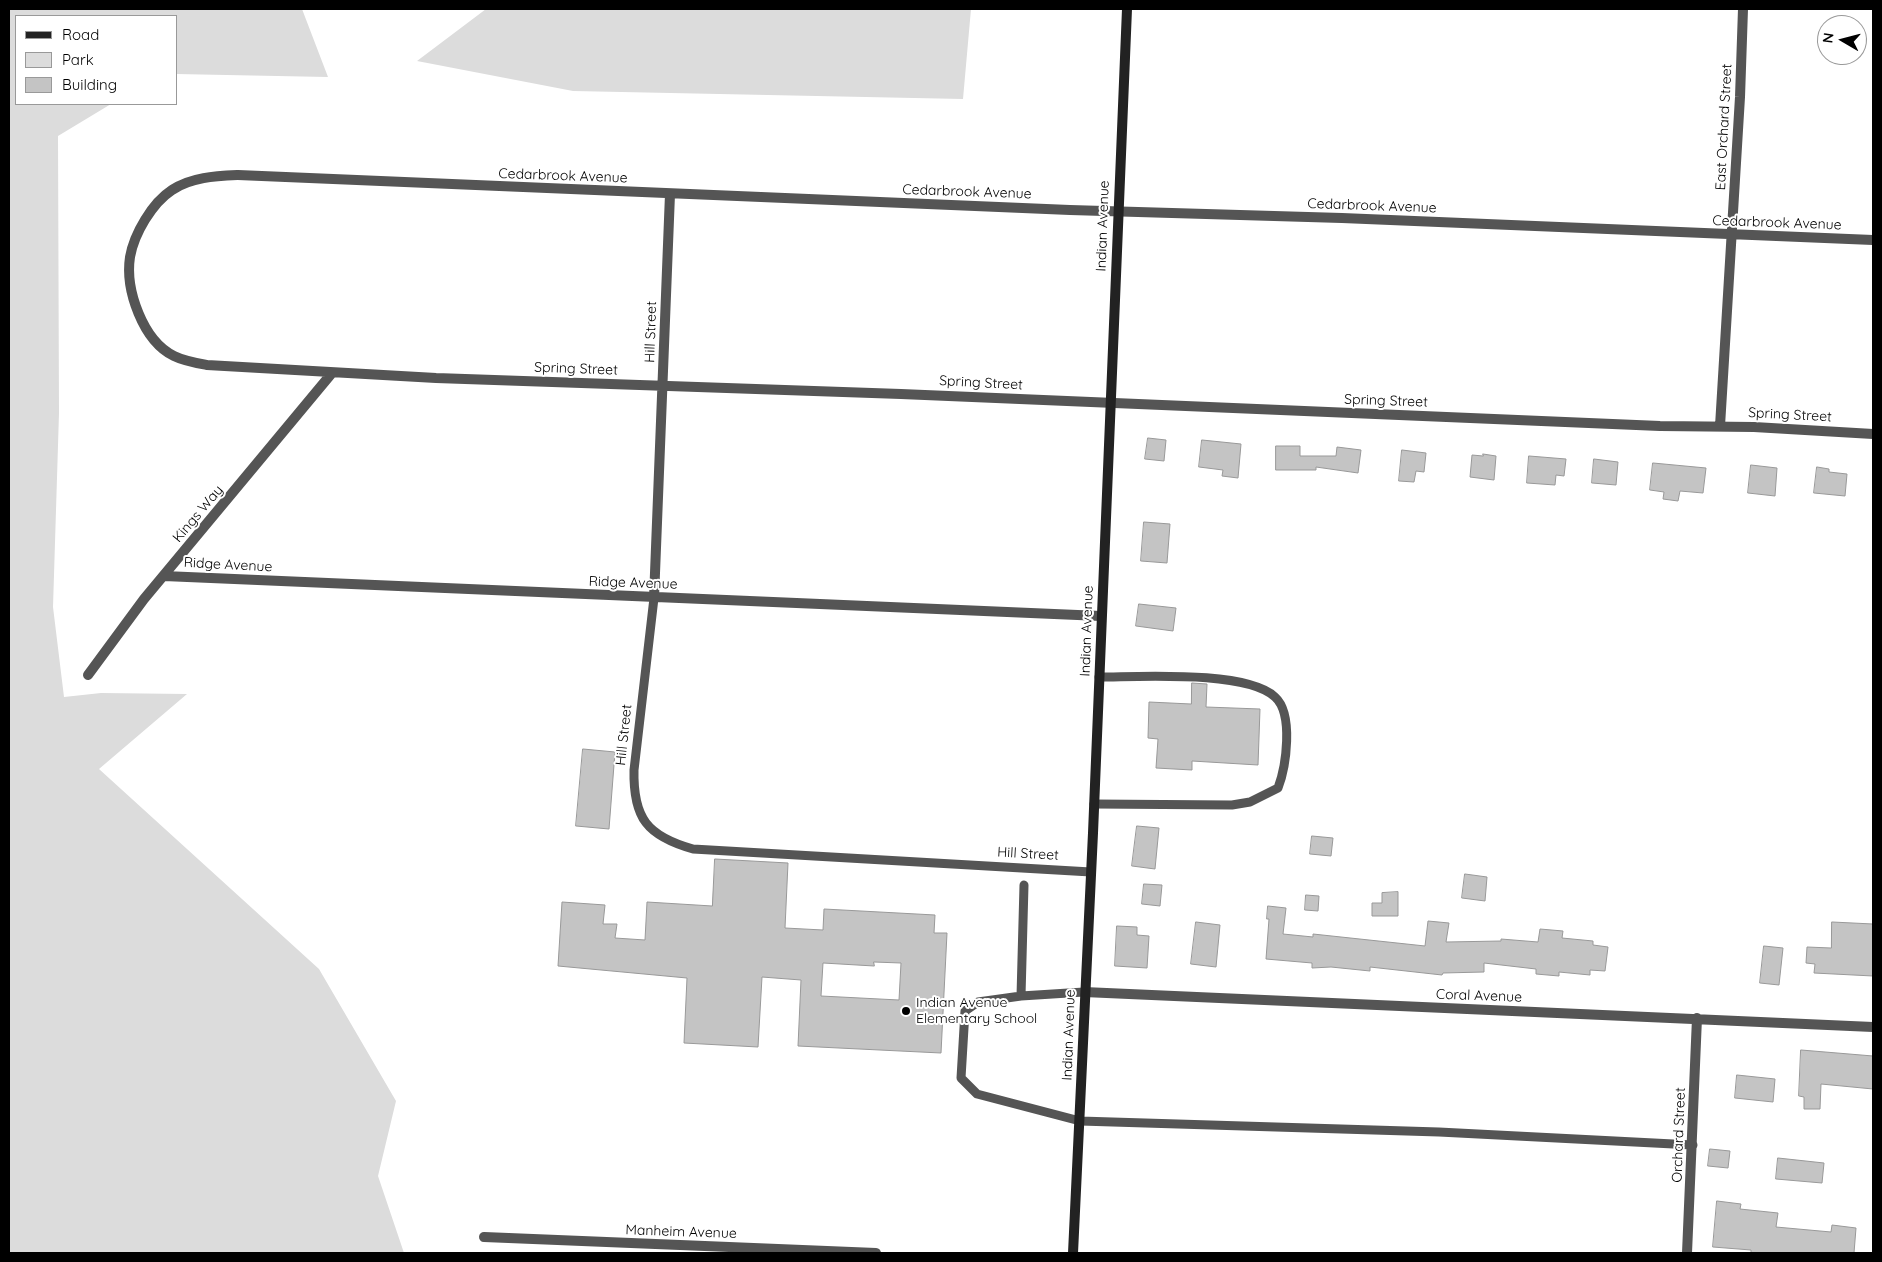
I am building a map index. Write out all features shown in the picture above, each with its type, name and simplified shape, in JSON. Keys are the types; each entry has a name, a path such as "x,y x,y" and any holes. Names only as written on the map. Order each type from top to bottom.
{"street":[{"name":"Indian Avenue","path":"1073,1253 1094,804 1127,9"},
{"name":"East Orchard Street","path":"1720,426 1743,9"},
{"name":"Cedarbrook Avenue","path":"132,285 130,256 144,222 155,207 172,190 207,177 238,175 670,194 1873,240"},
{"name":"Hill Street","path":"654,598 670,194"},
{"name":"Spring Street","path":"132,285 145,327 157,342 173,356 207,365 332,373 1650,426 1720,426 1873,434"},
{"name":"Kings Way","path":"88,675 144,598 332,373"},
{"name":"Ridge Avenue","path":"164,576 1101,616"},
{"name":"Coral Avenue","path":"1084,992 1873,1027"},
{"name":"Orchard Street","path":"1687,1253 1697,1018"},
{"name":"Manheim Avenue","path":"484,1237 876,1253"}],"lane":[{"name":"Hill Street","path":"654,598 633,791 637,808 644,822 656,833 672,843 693,848 1091,872"},
{"path":"1094,804 1232,805 1250,802 1278,788 1282,778 1286,744 1286,712 1276,697 1261,687 1210,678 1099,677"},
{"path":"1021,996 1024,885"},
{"path":"1084,992 1021,996 978,1002 966,1011 961,1078 977,1094 1080,1121 1439,1132 1692,1145"}],"green space":[{"path":"9,9 302,9 328,77 178,74 178,15 15,15 15,105 109,105 58,136 59,413 53,607 64,697 101,693 187,694 99,769 319,969 396,1101 378,1176 404,1253 9,1253"},
{"path":"486,9 971,9 963,99 573,91 417,61"}],"building":[{"path":"1148,438 1166,440 1164,461 1145,459"},
{"path":"1202,440 1241,444 1238,478 1222,476 1223,470 1199,467"},
{"path":"1276,446 1300,446 1300,456 1336,456 1337,447 1361,450 1358,473 1316,467 1316,470 1276,470"},
{"path":"1402,450 1426,453 1424,472 1416,471 1414,482 1399,481"},
{"path":"1483,454 1496,456 1494,480 1470,477 1472,455 1483,456"},
{"path":"1529,456 1566,459 1564,476 1556,475 1555,485 1527,483"},
{"path":"1594,459 1618,462 1616,485 1592,483"},
{"path":"1653,463 1706,468 1703,493 1680,491 1678,501 1663,499 1664,492 1650,490"},
{"path":"1751,465 1777,468 1775,496 1748,493"},
{"path":"1817,467 1829,469 1829,472 1847,474 1845,496 1814,493"},
{"path":"1144,522 1170,524 1167,563 1141,561"},
{"path":"1139,604 1176,608 1173,631 1136,626"},
{"path":"1192,683 1207,684 1206,707 1260,709 1258,765 1192,761 1192,770 1156,768 1158,739 1148,738 1149,702 1191,704"},
{"path":"583,749 615,752 609,829 576,826"},
{"path":"1137,826 1159,828 1155,869 1132,866"},
{"path":"1312,836 1333,838 1331,856 1310,854"},
{"path":"715,859 788,863 785,928 823,930 824,909 935,915 934,933 947,933 941,1053 798,1046 801,980 762,977 758,1047 684,1043 687,978 558,966 562,902 605,905 603,924 617,924 615,938 645,940 647,902 712,906","holes":["874,962 901,963 899,1000 821,996 823,963 874,966"]},
{"path":"1465,874 1487,877 1485,901 1462,898"},
{"path":"1144,884 1162,885 1160,906 1142,904"},
{"path":"1398,892 1398,916 1372,916 1372,903 1382,903 1382,893"},
{"path":"1306,895 1319,896 1318,911 1305,910"},
{"path":"1268,906 1286,908 1283,934 1313,937 1313,934 1425,946 1428,921 1449,923 1446,942 1501,941 1501,939 1538,942 1540,929 1563,931 1562,938 1593,941 1593,945 1608,947 1605,971 1590,970 1590,975 1559,972 1559,976 1536,974 1536,969 1484,963 1484,972 1443,973 1442,975 1370,967 1370,971 1331,967 1312,968 1312,963 1266,959"},
{"path":"1196,922 1220,925 1216,967 1191,964"},
{"path":"1832,922 1873,924 1873,976 1814,973 1815,964 1806,963 1807,947 1831,948"},
{"path":"1117,926 1137,927 1137,935 1149,936 1147,968 1115,966"},
{"path":"1764,946 1783,948 1779,985 1760,983"},
{"path":"1801,1050 1873,1056 1873,1089 1821,1084 1820,1109 1804,1109 1804,1097 1799,1096"},
{"path":"1737,1075 1775,1079 1773,1102 1735,1098"},
{"path":"1710,1149 1730,1151 1728,1168 1708,1166"},
{"path":"1778,1158 1824,1163 1822,1183 1776,1179"},
{"path":"1717,1201 1741,1204 1740,1209 1778,1213 1776,1227 1831,1232 1832,1225 1856,1228 1854,1253 1751,1253 1751,1250 1713,1247"}],"place":[{"name":"Indian Avenue Elementary School","path":"906,1011"}]}
